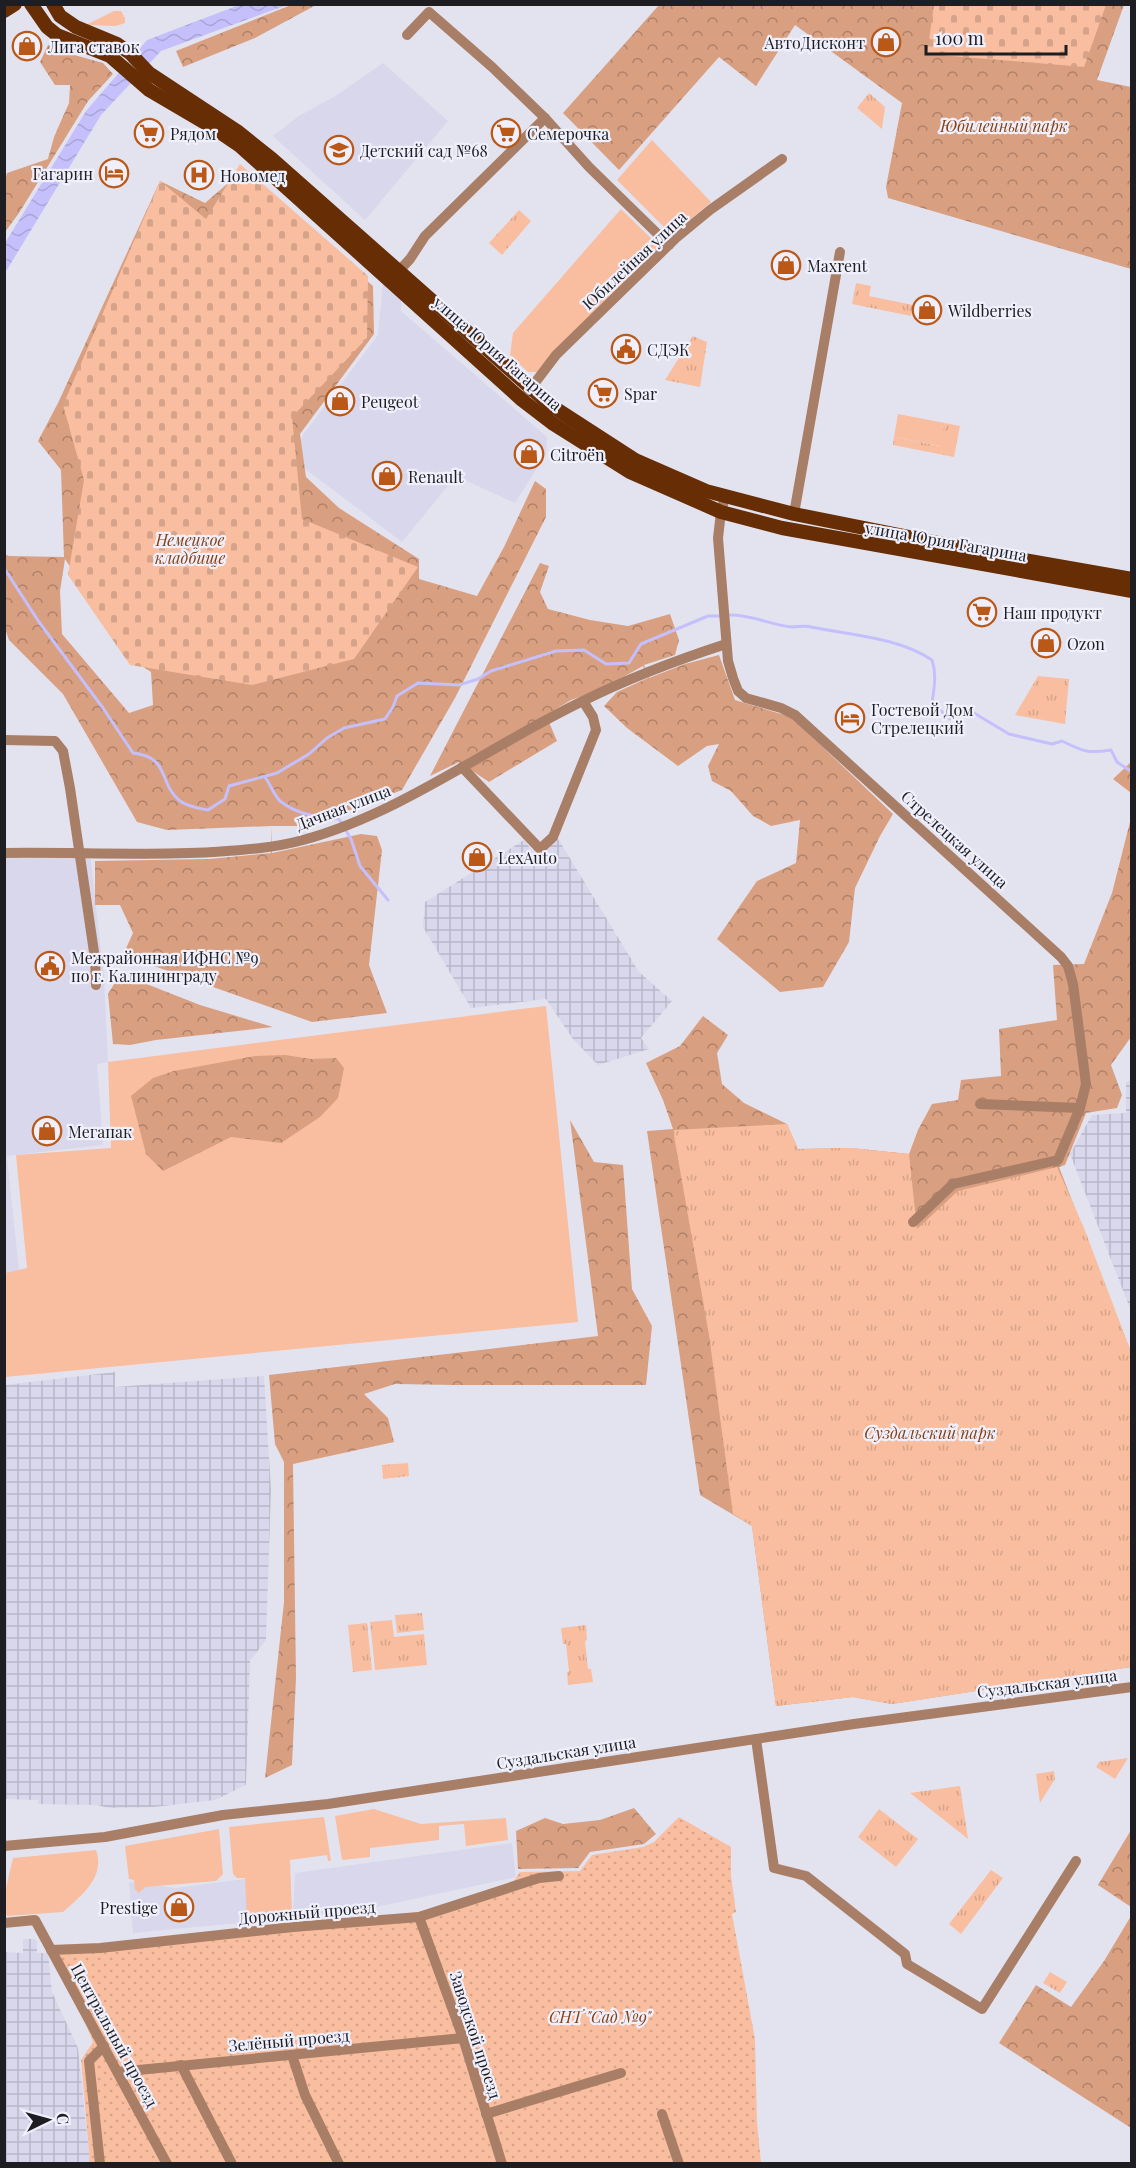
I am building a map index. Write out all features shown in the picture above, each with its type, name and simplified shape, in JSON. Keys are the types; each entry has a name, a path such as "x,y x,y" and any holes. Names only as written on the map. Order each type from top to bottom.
{"main road":[{"path":"4,11 15,4"},
{"name":"улица Юрия Гагарина","path":"31,4 47,27 57,35 103,52 144,78 264,166 527,395 635,460 706,491 794,514 1131,579"},
{"name":"улица Юрия Гагарина","path":"53,4 60,15 76,27 105,38 130,53 144,78 219,118 255,145 398,272 527,395 552,423 630,472 721,512 782,528 1131,591"}],"street":[{"path":"408,35 429,12 492,67 545,118 589,167 669,245"},
{"path":"398,272 410,259 425,236 545,118"},
{"name":"Юбилейная улица","path":"527,395 556,355 669,245 710,210 782,159"},
{"path":"794,514 840,252"},
{"name":"Стрелецкая улица","path":"725,497 718,538 728,661 738,691 746,698 781,708 795,715 1061,957 1068,966 1073,984 1086,1084 1080,1108 1058,1160 953,1184 913,1222"},
{"path":"462,767 540,849 553,837 596,730 593,717 583,700 645,673 726,644"},
{"name":"Дачная улица","path":"4,853 162,854 241,850 285,844 335,829 395,804 583,700"},
{"path":"4,740 49,740 59,744 63,751 95,959 96,986"},
{"path":"980,1104 1080,1108"},
{"name":"Суздальская улица","path":"5,1847 105,1837 223,1815 328,1804 885,1719 1131,1687"},
{"path":"756,1739 774,1868 806,1876 905,1954 907,1964 982,2009 1076,1861"},
{"name":"Дорожный проезд","path":"51,1950 100,1948 419,1917 539,1878 559,1876"},
{"name":"Заводской проезд","path":"419,1917 463,2037 502,2163"},
{"name":"Центральный проезд","path":"4,1923 35,1920 167,2163"},
{"name":"Зелёный проезд","path":"118,2072 463,2037"},
{"path":"100,2163 89,2061 104,2046"},
{"path":"292,2055 305,2095 339,2163"},
{"path":"181,2065 232,2163"},
{"path":"486,2114 621,2073"},
{"path":"662,2114 679,2163"}],"shaded area":[{"path":"383,63 448,121 365,220 273,136 299,116 337,95"},
{"path":"383,283 401,300 401,311 547,437 546,454 515,503 456,476 402,542 300,465 298,445 303,435 378,335"},
{"path":"557,837 639,972 672,1001 641,1038 649,1049 598,1065 573,1039 546,999 471,1008 423,927 425,902 524,840 537,857"},
{"path":"5,854 90,854 104,977 108,1062 97,1064 103,1145 7,1156 19,1271 5,1273"},
{"path":"1131,1080 1131,1311 1070,1154 1092,1115 1126,1113 1126,1082"},
{"path":"115,1372 115,1387 264,1376 271,1490 266,1640 250,1661 246,1785 215,1800 154,1807 109,1808 97,1805 38,1804 38,1800 5,1799 5,1385"},
{"path":"512,1843 516,1877 372,1908 293,1917 295,1873"},
{"path":"252,1878 250,1922 133,1933 129,1882 176,1888"},
{"path":"23,1939 37,1941 37,1953 48,1953 52,1992 78,2048 90,2163 5,2164 5,1952 23,1953"}],"green space":[{"path":"934,4 1106,5 1084,67 927,54"},
{"path":"291,5 316,5 255,38 183,67 176,51"},
{"name":"Юбилейный парк","path":"659,5 1124,5 1097,80 1131,87 1131,269 888,198 886,187 902,103 795,25 756,86 719,57 619,170 563,113"},
{"path":"114,11 121,11 125,23 116,26 86,25"},
{"path":"48,45 103,63 113,74 88,101 5,232 4,183 7,173 48,159 54,137 69,103 70,85 55,85 40,62"},
{"path":"869,93 885,107 882,129 857,108"},
{"path":"652,140 711,202 672,235 617,180"},
{"name":"Немецкое кладбище","path":"240,164 368,276 367,338 292,417 302,519 418,567 354,659 252,685 130,665 68,575 84,480 63,405 160,181 206,219"},
{"name":"Немецкое кладбище","path":"241,172 373,286 374,334 300,434 306,477 339,508 419,559 419,579 477,596 504,547 535,481 546,489 546,517 455,698 402,790 340,814 316,826 167,830 137,822 63,694 9,640 4,626 4,554 64,557 61,470 38,441 58,403 160,181 205,203","holes":["65,559 132,659 151,672 153,705 129,713 62,634 60,591"]},
{"path":"621,209 662,249 541,372 528,372 510,355 513,333"},
{"path":"519,210 531,221 502,255 489,243"},
{"path":"856,283 871,286 869,296 913,305 911,316 852,304"},
{"path":"693,336 707,342 700,387 665,380"},
{"path":"898,414 945,423 941,446 894,437"},
{"path":"945,423 960,426 954,457 893,445 894,437 940,446"},
{"path":"540,563 549,566 540,592 548,609 590,620 628,626 670,614 679,640 675,655 644,665 649,678 685,664 719,655 735,700 791,717 893,814 855,888 849,942 823,987 780,992 717,939 757,881 796,863 800,820 771,826 753,816 731,791 712,781 708,766 719,744 707,746 678,766 627,728 604,706 617,692 648,678 643,666 600,690 571,700 546,715 557,741 489,782 459,762 430,776"},
{"path":"1038,676 1069,679 1065,724 1015,715"},
{"path":"1131,762 1131,793 1113,779"},
{"name":"Суздальский парк","path":"1131,818 1131,1037 1111,1065 1122,1095 1117,1108 1086,1113 1065,1165 1059,1167 1131,1352 1131,1667 892,1704 853,1697 776,1706 752,1526 700,1495 647,1131 673,1129 646,1063 680,1046 703,1016 728,1035 717,1053 722,1084 744,1103 787,1124 798,1149 851,1148 909,1154 918,1130 932,1104 958,1100 961,1080 1001,1076 999,1029 1057,1020 1053,965 1084,964 1112,893"},
{"path":"272,826 272,853 361,834 377,836 382,850 369,965 387,1013 312,1022 123,955 133,933 120,905 95,905 95,861 209,859 271,853"},
{"path":"119,976 144,983 200,1005 273,1027 130,1045 113,1044 108,994"},
{"path":"546,1006 578,1322 5,1377 5,1273 27,1268 16,1155 111,1148 108,1062"},
{"path":"285,1055 311,1059 336,1058 344,1068 338,1098 320,1117 281,1143 231,1137 163,1171 146,1154 131,1096 153,1078 174,1071 255,1056"},
{"path":"570,1120 594,1162 623,1165 632,1289 652,1326 646,1385 395,1384 364,1394 388,1418 394,1442 293,1464 296,1678 292,1765 265,1778 284,1602 284,1462 275,1444 269,1375 598,1336"},
{"name":"Суздальский парк","path":"787,1124 798,1149 851,1148 909,1154 917,1229 958,1191 1057,1167 1084,1228 1131,1352 1131,1667 892,1704 853,1697 776,1706 752,1526 733,1514 709,1335 673,1130"},
{"path":"408,1463 409,1476 383,1479 382,1465"},
{"path":"422,1613 424,1630 397,1633 395,1615"},
{"path":"392,1620 394,1637 424,1634 427,1665 375,1670 370,1622"},
{"path":"367,1623 372,1670 353,1672 348,1625"},
{"path":"586,1625 588,1669 591,1669 593,1682 568,1685 566,1644 563,1644 561,1628"},
{"path":"1128,1758 1115,1779 1096,1767 1099,1762"},
{"path":"1054,1771 1055,1779 1040,1803 1036,1774"},
{"path":"960,1786 968,1839 910,1793"},
{"path":"634,1808 656,1834 644,1844 590,1852 578,1868 518,1869 516,1831 545,1818 563,1824 600,1820"},
{"path":"374,1809 421,1824 506,1818 508,1840 466,1846 464,1824 439,1826 439,1840 370,1848 370,1857 342,1860 335,1816"},
{"path":"879,1809 918,1839 896,1867 858,1837"},
{"path":"324,1817 331,1861 328,1861 327,1855 290,1860 292,1914 297,1914 298,1921 288,1913 247,1919 245,1878 237,1878 233,1874 229,1827"},
{"name":"СНТ \"Сад №9\"","path":"679,1817 731,1847 731,1876 736,1912 732,1914 755,2039 757,2122 761,2163 90,2163 81,2060 93,2042 56,1953 445,1909 508,1889 520,1872 580,1871 592,1855 643,1847 654,1842"},
{"path":"219,1829 223,1874 216,1881 145,1887 139,1893 135,1889 134,1880 129,1879 125,1846"},
{"path":"1131,1830 1131,1907 1098,1885"},
{"path":"96,1850 98,1869 95,1877 84,1892 63,1912 7,1916 5,1896 13,1858"},
{"path":"991,1870 1003,1878 961,1934 949,1924"},
{"path":"1131,1916 1131,2128 999,2043 1036,1985 1071,2007 1104,1961"},
{"path":"1050,1972 1067,1982 1060,1993 1043,1983"}],"water":[{"path":"239,5 287,5 161,51 101,115 5,273 5,243 86,111 147,40"}],"waterway":[{"path":"4,568 39,622 103,708 133,753 145,756 159,765 173,794 180,801 208,810 225,799 229,786 277,773 309,754 327,738 344,728 385,719 397,696 418,683 459,685 478,679 491,671 556,651 584,650 606,664 629,663 641,644 708,616 722,616"},
{"path":"728,615 745,616 784,626 809,626 904,646 932,660 935,676 932,703 950,719 969,710 1009,734 1052,744 1062,741 1085,751 1111,750 1117,762 1132,772"},
{"path":"265,777 278,799 293,809 324,818 339,819 351,839 360,866 388,900"}],"place":[{"name":"АвтоДисконт","path":"886,42"},
{"name":"Лига ставок","path":"27,46"},
{"name":"Рядом","path":"149,133"},
{"name":"Семерочка","path":"506,133"},
{"name":"Детский сад №68","path":"339,150"},
{"name":"Гагарин","path":"114,173"},
{"name":"Новомед","path":"199,175"},
{"name":"Maxrent","path":"786,265"},
{"name":"Wildberries","path":"927,310"},
{"name":"СДЭК","path":"626,349"},
{"name":"Spar","path":"603,393"},
{"name":"Peugeot","path":"340,401"},
{"name":"Citroën","path":"529,454"},
{"name":"Renault","path":"387,476"},
{"name":"Наш продукт","path":"982,612"},
{"name":"Ozon","path":"1046,643"},
{"name":"Гостевой Дом Стрелецкий","path":"850,718"},
{"name":"LexAuto","path":"477,857"},
{"name":"Межрайонная ИФНС №9 по г. Калининграду","path":"50,966"},
{"name":"Мегапак","path":"47,1131"},
{"name":"Prestige","path":"179,1907"}]}
